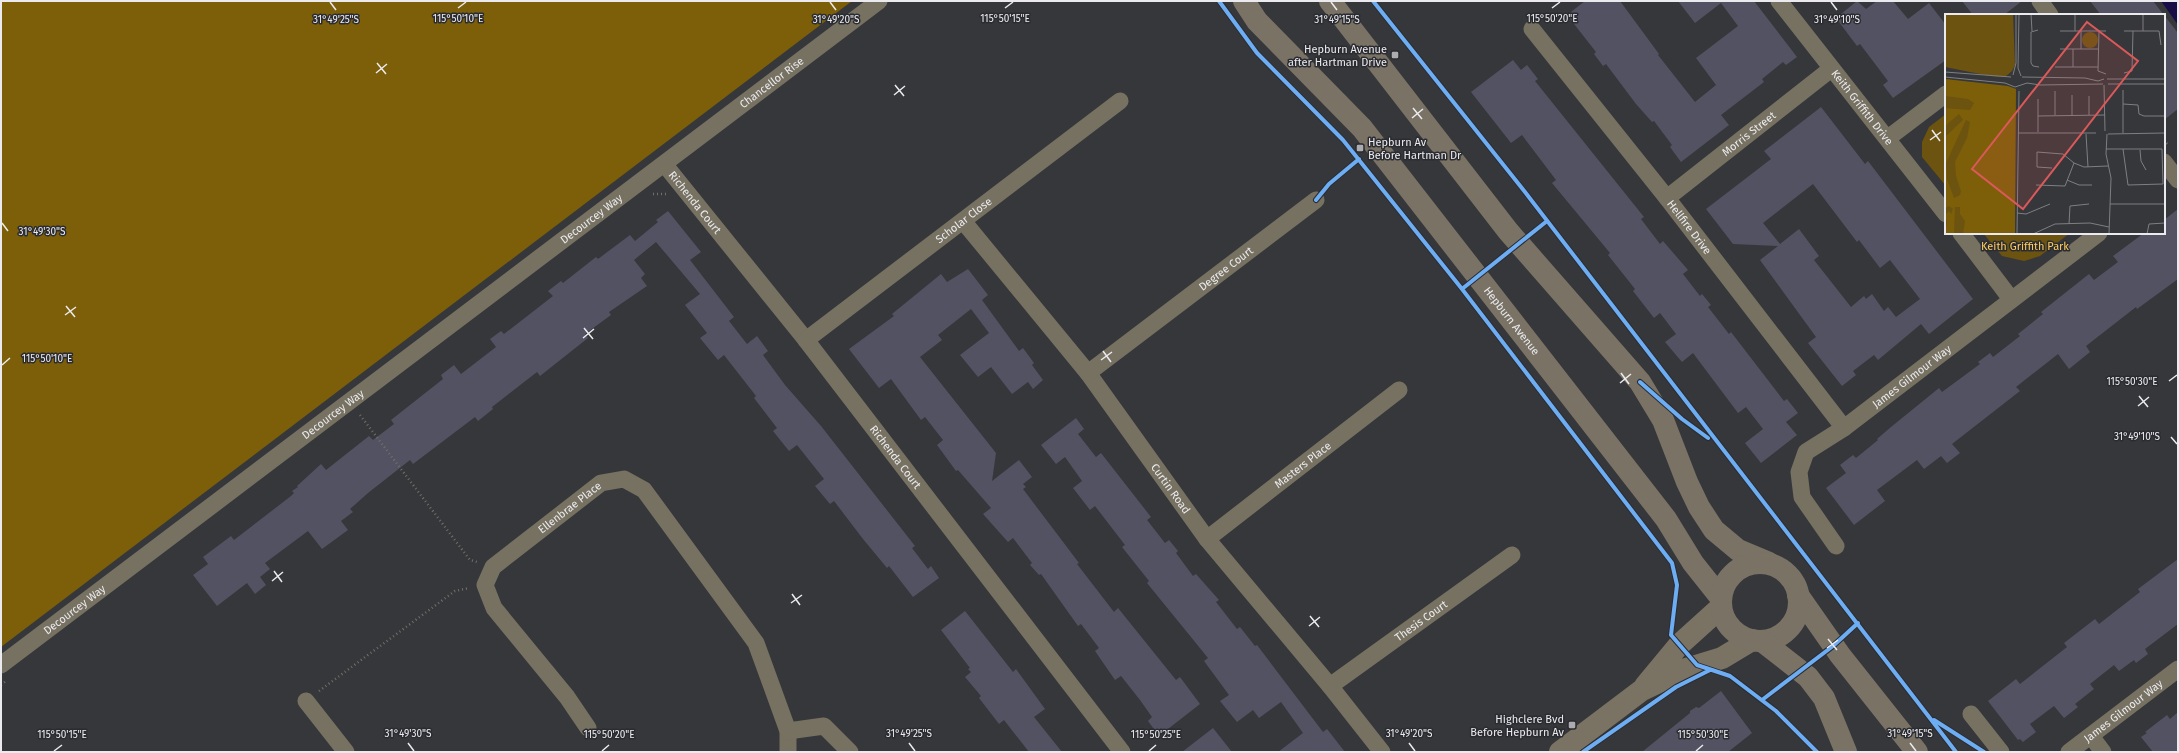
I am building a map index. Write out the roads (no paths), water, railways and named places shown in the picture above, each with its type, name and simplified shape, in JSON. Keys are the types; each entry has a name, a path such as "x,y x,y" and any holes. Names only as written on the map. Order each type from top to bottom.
{"main road":[{"name":"Hepburn Avenue","path":"1244,1 1256,21 1362,128 1666,519 1693,563 1720,602 1729,626 1739,635 1757,641 1808,677 1824,698 1846,752"},
{"path":"1330,1 1508,230 1640,382 1663,420 1687,482 1699,507 1714,530 1738,550 1783,570 1793,581 1798,595 1840,655 1916,752"},
{"path":"1720,602 1723,586 1731,574 1742,566 1755,562 1769,563"},
{"path":"1757,641 1771,640 1787,630 1797,614 1798,595"}],"street":[{"name":"Chancellor Rise","path":"665,165 879,1"},
{"name":"Keith Griffith Drive","path":"1779,1 1831,69 1888,138 1945,213"},
{"name":"Hellfire Drive","path":"1532,29 1667,198 1844,428"},
{"name":"Morris Street","path":"1667,198 1831,69"},
{"path":"1888,138 1945,95"},
{"name":"Scholar Close","path":"806,340 1120,100"},
{"path":"2165,164 2172,180"},
{"name":"Richenda Court","path":"665,165 806,340 1122,752"},
{"name":"Decourcey Way","path":"1,665 665,165"},
{"name":"Degree Court","path":"1088,373 1316,200"},
{"name":"Curtin Road","path":"963,221 1088,373 1206,539 1330,686 1382,752"},
{"path":"1962,234 2010,299"},
{"name":"James Gilmour Way","path":"1836,546 1802,497 1799,472 1806,452 1844,428 2010,299 2098,234"},
{"name":"Masters Place","path":"1206,539 1399,390"},
{"name":"Ellenbrae Place","path":"588,728 567,697 494,608 485,585 493,567 601,483 624,479 644,490 756,643 788,731 788,752"},
{"name":"Thesis Court","path":"1330,686 1512,555"},
{"path":"1642,690 1679,645 1720,602"},
{"path":"1560,752 1642,690 1686,669 1722,658 1757,641"},
{"name":"James Gilmour Way","path":"2069,752 2178,669"},
{"path":"306,701 346,752"},
{"path":"1971,714 2001,752"},
{"path":"788,731 824,726 850,752"},
{"path":"2090,736 2103,752"}],"place":[{"name":"Hepburn Avenue after Hartman Drive","path":"1395,55"},
{"name":"Hepburn Av Before Hartman Dr","path":"1360,148"},
{"name":"Highclere Bvd Before Hepburn Av","path":"1572,725"}],"park label":[{"name":"Keith Griffith Park","path":"2025,246"}]}
